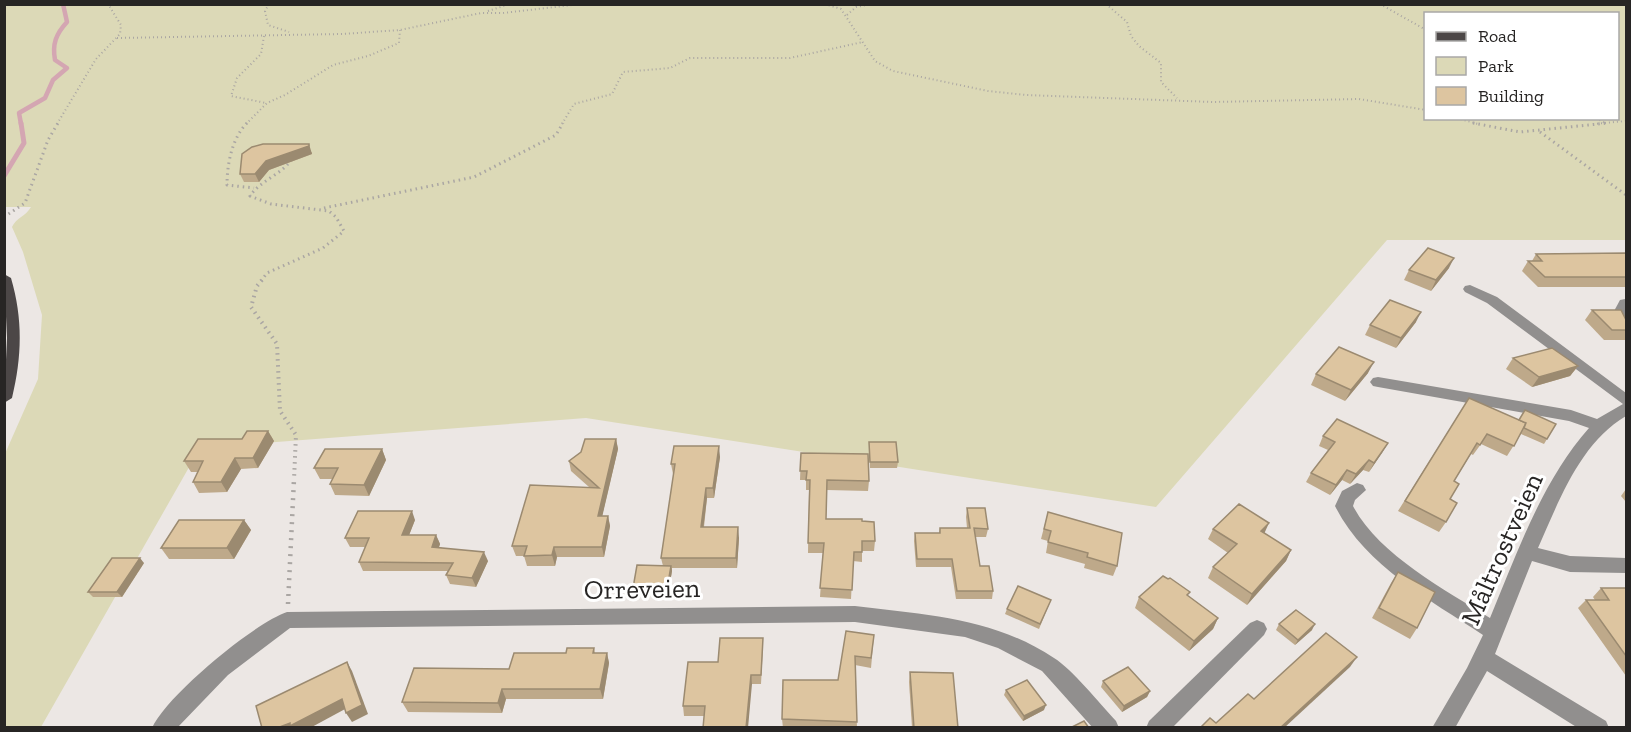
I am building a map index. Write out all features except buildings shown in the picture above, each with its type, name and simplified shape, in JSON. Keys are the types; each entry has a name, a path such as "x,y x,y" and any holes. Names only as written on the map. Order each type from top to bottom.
{"main road":[{"path":"4,278 11,301 14,333 12,366 4,398"}],"street":[{"path":"1470,289 1492,300 1626,400"},
{"path":"1625,303 1620,314 1626,326"},
{"path":"1378,382 1550,412 1598,425"},
{"name":"Måltrostveien","path":"1443,728 1483,657 1526,552 1576,454 1598,425 1615,412 1626,409"},
{"path":"1357,490 1348,496 1344,506 1347,517 1357,529 1380,550 1433,590 1494,631"},
{"path":"1526,552 1570,564 1626,566"},
{"name":"Orreveien","path":"287,620 855,614 964,628 1004,641 1049,665 1108,728"},
{"path":"170,723 257,638 287,620"},
{"path":"1157,728 1257,629"},
{"path":"1483,657 1598,728"}],"path":[{"path":"4,217 19,208 28,197 48,140 96,59 117,38 122,28 108,4"},
{"path":"269,4 266,11 268,25 295,34"},
{"path":"481,13 510,4"},
{"path":"117,38 400,30 481,13 581,4"},
{"path":"825,4 841,9 875,61 893,71 988,90 1026,95 1255,102 1286,98 1359,99 1424,110"},
{"path":"847,15 856,7 870,4"},
{"path":"1106,4 1127,22 1128,33 1137,46 1161,63 1161,82 1177,99"},
{"path":"1380,4 1424,29"},
{"path":"254,188 227,184 227,173 238,132 267,103 333,65 368,56 399,43 400,30"},
{"path":"264,35 261,54 232,82 231,96 267,103"},
{"path":"294,152 291,162 275,177 254,188 250,196 259,204 324,208 474,177 556,135 574,104 612,94 623,72 670,68 690,58 790,58 863,42"},
{"path":"1464,120 1502,130 1540,132 1626,121"},
{"path":"1600,120 1606,123"},
{"path":"1540,132 1626,195"},
{"path":"287,620 296,435 280,411 277,344 251,307 257,286 267,273 323,248 344,231 334,213 324,208"}],"green space":[{"path":"5,5 1626,5 1626,240 1387,240 1156,507 586,418 200,448 41,727 5,728 4,456 38,379 42,315 23,252 12,227 31,207 5,207"}],"waterway":[{"path":"21,124 19,113 45,98 53,80 67,68 55,60 54,54 56,40 67,22 63,4"},
{"path":"4,176 24,143 21,123"}]}
